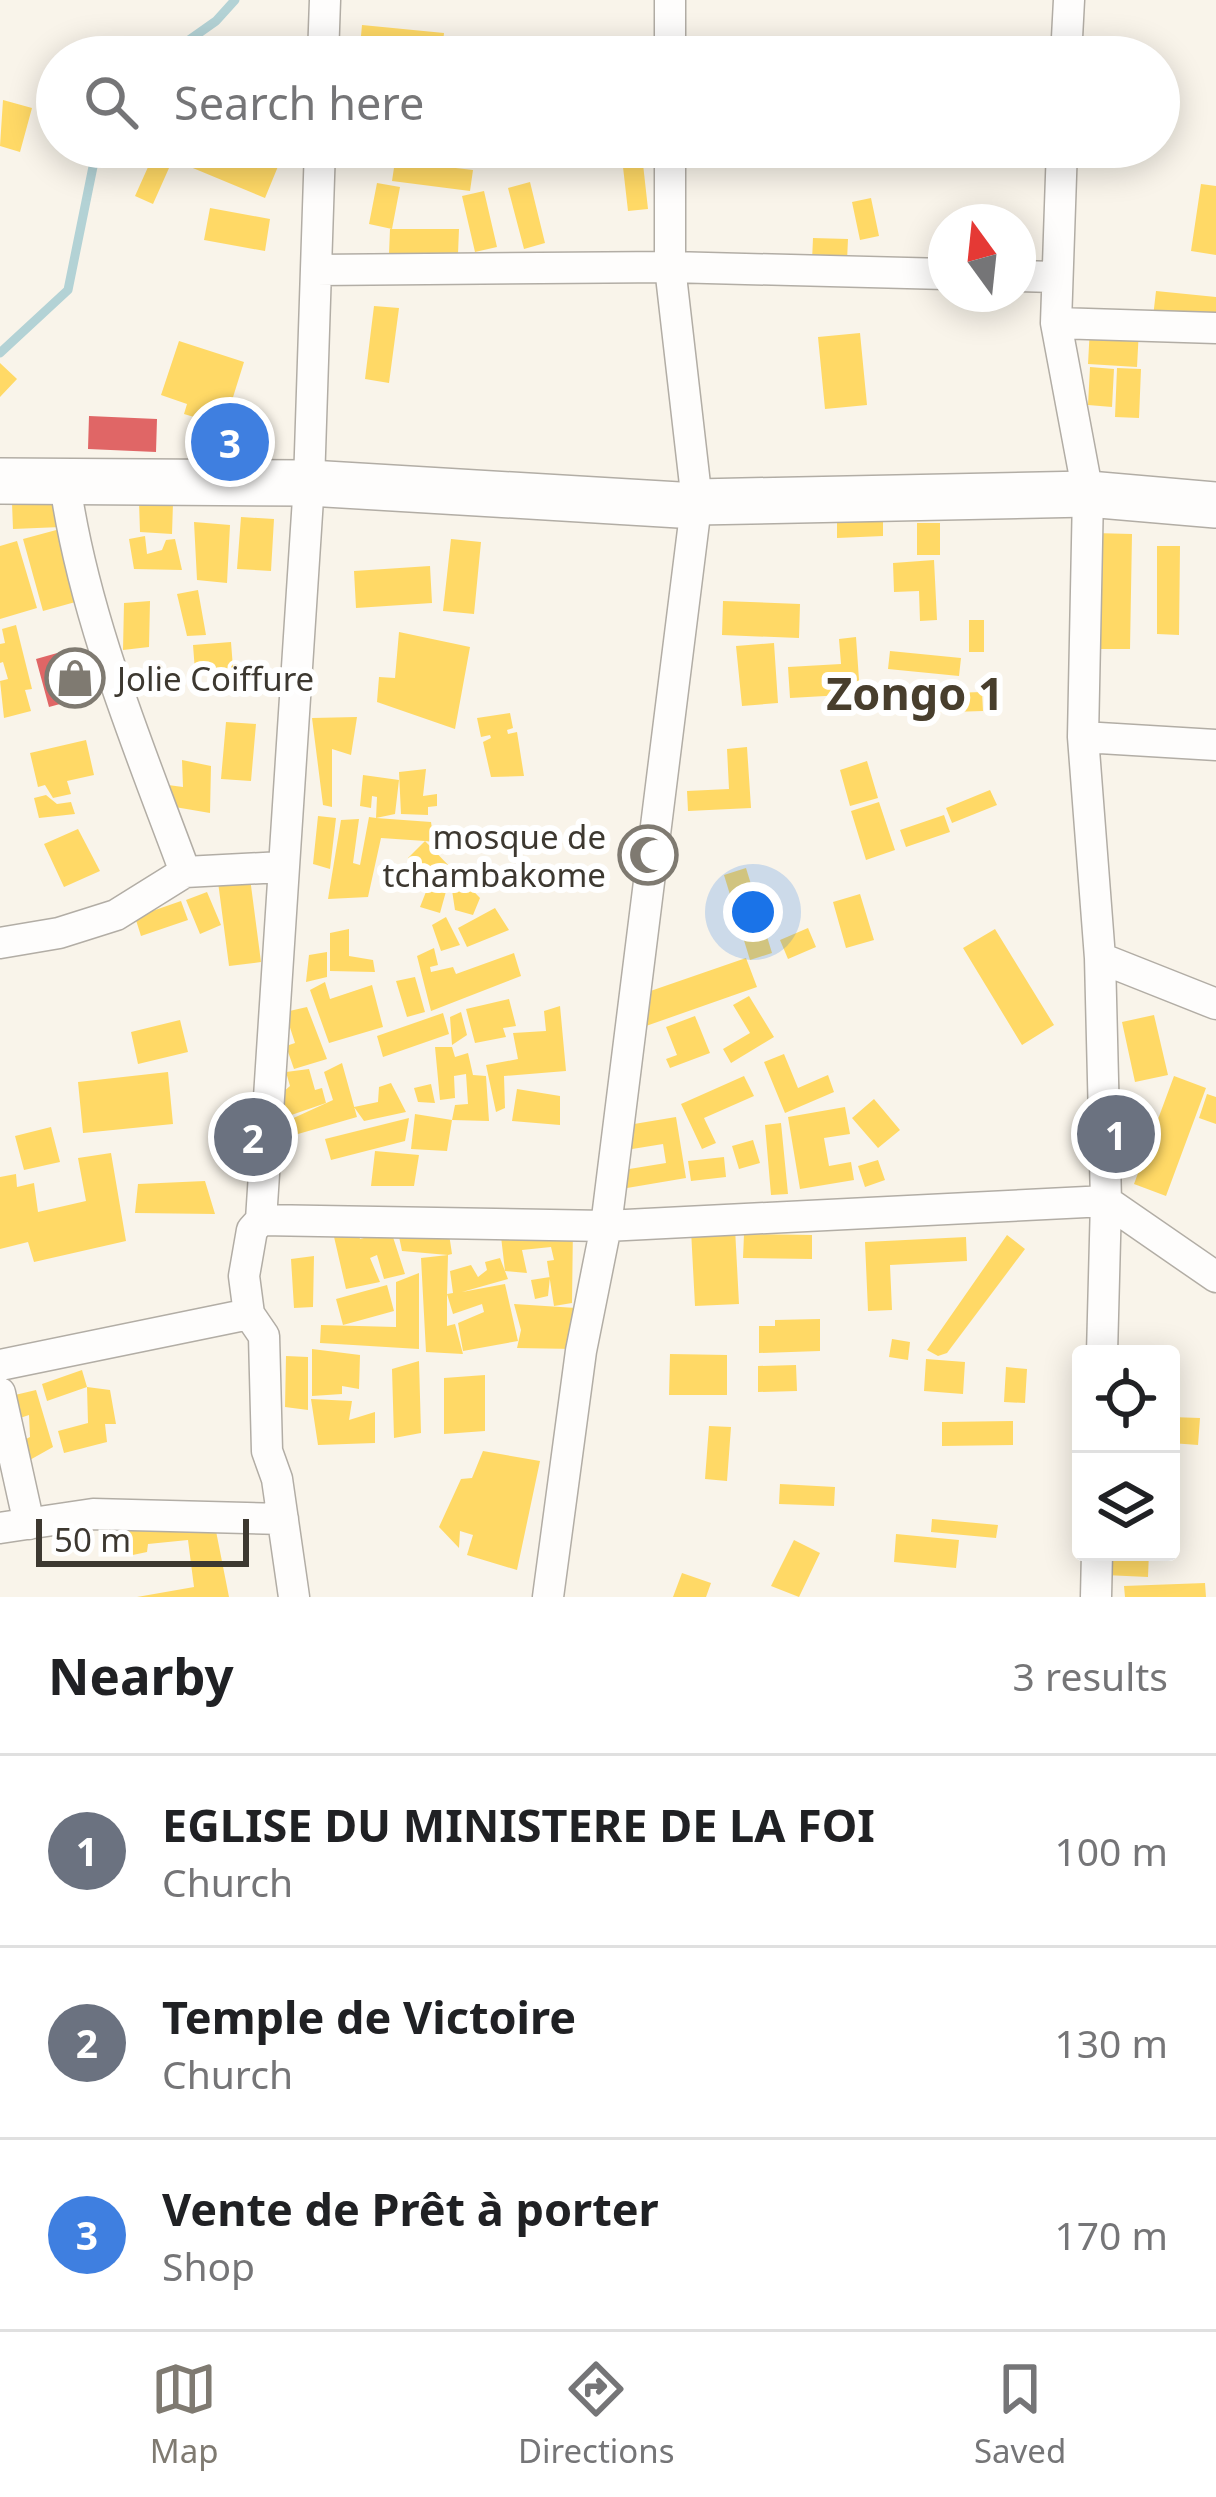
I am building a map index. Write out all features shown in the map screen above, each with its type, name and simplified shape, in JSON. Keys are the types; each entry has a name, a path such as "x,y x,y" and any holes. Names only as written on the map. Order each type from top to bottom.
{"street":[{"path":"324,36 325,0"},
{"path":"670,0 670,36"},
{"path":"1067,36 1069,0"},
{"path":"294,1597 277,1479 267,1451 264,1336 249,1314 244,1276 252,1230 261,1220 308,483 319,168"},
{"path":"548,1597 581,1351 605,1226 696,504 670,268 670,168"},
{"path":"1061,168 1056,323 1088,494 1082,737 1100,958 1106,1201 1102,1345"},
{"path":"316,270 670,268 928,274"},
{"path":"1036,276 1055,277"},
{"path":"1056,323 1216,328"},
{"path":"0,481 308,483 696,504 1088,494 1216,506"},
{"path":"64,484 71,530 114,680 184,872"},
{"path":"1082,737 1216,745"},
{"path":"0,944 116,915 184,872 282,867"},
{"path":"1100,958 1216,1004"},
{"path":"261,1220 605,1226 1106,1201 1216,1276"},
{"path":"0,1365 249,1314"},
{"path":"0,1394 15,1526 94,1514 283,1519"},
{"path":"1096,1597 1097,1561"}],"building: Homes":[{"path":"362,25 444,33 444,36 361,36"},
{"path":"3,100 32,108 20,152 0,146"},
{"path":"148,168 169,168 153,204 135,196"},
{"path":"193,168 277,168 265,198"},
{"path":"394,168 473,170 470,191 392,181"},
{"path":"623,168 643,168 648,209 628,211"},
{"path":"530,182 545,243 524,249 508,188"},
{"path":"377,183 400,187 392,229 369,224"},
{"path":"1201,184 1216,186 1216,255 1191,251"},
{"path":"484,191 497,247 475,252 462,196"},
{"path":"871,198 879,236 860,240 852,202"},
{"path":"210,208 270,219 265,251 204,240"},
{"path":"390,229 459,229 458,254 389,254"},
{"path":"813,238 848,239 847,261 812,261"},
{"path":"1156,291 1216,297 1216,323 1153,317"},
{"path":"374,306 399,308 389,383 365,379"},
{"path":"1090,327 1139,329 1137,367 1088,364"},
{"path":"860,333 867,405 825,409 818,337"},
{"path":"179,341 244,362 224,426 184,414 187,404 161,395"},
{"path":"0,363 17,379 0,397"},
{"path":"1090,367 1114,369 1112,407 1088,405"},
{"path":"1117,368 1141,369 1139,418 1115,417"},
{"path":"60,501 61,527 13,529 12,503"},
{"path":"139,502 173,503 172,534 140,532"},
{"path":"241,517 274,519 271,571 237,569"},
{"path":"883,519 883,536 837,538 837,520"},
{"path":"194,522 230,525 227,583 197,580"},
{"path":"917,523 940,523 940,555 917,555"},
{"path":"60,529 79,601 43,611 23,539"},
{"path":"1094,533 1132,534 1130,649 1092,649"},
{"path":"145,536 147,554 175,539 182,570 134,569 129,539"},
{"path":"451,539 481,542 474,614 443,611"},
{"path":"17,541 37,608 0,619 0,546"},
{"path":"1157,546 1180,546 1179,635 1157,634"},
{"path":"934,560 937,620 920,621 919,591 894,592 893,563"},
{"path":"430,566 432,603 356,608 354,571"},
{"path":"198,590 206,635 187,636 177,594"},
{"path":"150,601 149,647 123,650 124,603"},
{"path":"723,601 800,604 799,638 722,635"},
{"path":"969,620 984,620 984,652 969,652"},
{"path":"16,625 32,689 25,690 31,711 4,718 0,681 8,679 0,663 0,644 5,643 2,629"},
{"path":"399,632 470,647 455,729 377,702 379,677 395,678"},
{"path":"856,637 860,694 790,698 788,667 841,664 839,639"},
{"path":"231,642 233,668 195,671 193,645"},
{"path":"774,643 778,703 742,706 736,646"},
{"path":"890,651 961,658 959,676 888,669"},
{"path":"982,692 983,711 919,713 918,694"},
{"path":"510,713 513,728 507,730 508,734 517,732 524,776 491,777 483,742 491,738 481,737 477,718"},
{"path":"357,717 351,755 332,749 332,807 323,805 312,718"},
{"path":"226,722 256,724 251,781 221,779"},
{"path":"86,740 94,775 67,781 71,794 53,798 45,785 38,787 30,753"},
{"path":"747,747 751,808 688,811 687,791 729,789 727,749"},
{"path":"182,760 211,766 210,813 169,806 168,785 183,787"},
{"path":"867,761 878,798 850,806 840,770"},
{"path":"426,769 423,796 437,794 437,806 428,807 428,815 401,814 399,772"},
{"path":"363,775 399,780 395,814 376,818 377,797 372,796 371,808 360,806"},
{"path":"990,790 997,805 952,823 946,808"},
{"path":"46,795 57,804 71,802 75,814 39,818 34,798"},
{"path":"879,802 895,850 866,860 851,811"},
{"path":"944,815 950,832 906,847 900,830"},
{"path":"318,816 336,818 330,869 313,864"},
{"path":"369,817 431,822 434,842 381,838 368,897 328,899 341,820 359,819 353,863 360,865"},
{"path":"78,829 100,871 64,887 44,844"},
{"path":"425,841 480,898 473,915 455,910 450,877 440,913 420,907 431,879 408,858"},
{"path":"746,868 772,953 750,960 724,875"},
{"path":"250,878 261,962 229,966 218,882"},
{"path":"207,892 221,925 200,934 186,900"},
{"path":"860,894 874,940 846,948 833,902"},
{"path":"181,901 188,920 141,936 135,917"},
{"path":"495,908 509,930 467,947 458,928"},
{"path":"446,917 460,945 441,951 432,925"},
{"path":"808,928 816,947 788,959 780,940"},
{"path":"349,929 349,956 373,960 375,972 330,971 330,933"},
{"path":"995,929 1054,1025 1022,1045 963,948"},
{"path":"434,948 438,965 430,967 431,972 453,967 456,974 514,953 521,976 431,1011 417,956"},
{"path":"327,952 327,977 306,982 309,955"},
{"path":"746,958 757,987 646,1026 636,996"},
{"path":"415,977 425,1012 407,1017 396,981"},
{"path":"325,982 330,999 372,985 383,1027 329,1043 310,990"},
{"path":"749,996 774,1037 731,1063 723,1049 750,1033 733,1005"},
{"path":"509,999 516,1026 503,1028 506,1037 475,1043 466,1009"},
{"path":"560,1006 566,1071 504,1076 505,1108 496,1112 486,1065 518,1059 513,1033 546,1031 544,1011"},
{"path":"307,1007 327,1059 294,1069 286,1046 295,1043 285,1012"},
{"path":"461,1012 467,1035 452,1045 450,1017"},
{"path":"443,1013 449,1034 383,1057 377,1036"},
{"path":"1154,1015 1168,1075 1135,1082 1122,1022"},
{"path":"695,1016 710,1053 670,1068 666,1059 677,1055 666,1027"},
{"path":"180,1020 188,1052 138,1064 131,1032"},
{"path":"435,1047 452,1047 455,1057 468,1053 473,1075 486,1076 489,1121 452,1120 455,1105 468,1104 466,1074 454,1076 455,1098 440,1100"},
{"path":"784,1054 798,1088 828,1075 834,1092 785,1113 764,1062"},
{"path":"342,1063 357,1117 291,1136 287,1121 333,1100 324,1072"},
{"path":"309,1069 315,1090 322,1088 326,1103 274,1121 268,1105 290,1086 286,1072"},
{"path":"168,1072 173,1124 83,1133 78,1082"},
{"path":"744,1076 754,1096 704,1118 716,1143 702,1149 681,1104"},
{"path":"1174,1076 1206,1088 1166,1196 1134,1184"},
{"path":"391,1083 406,1112 364,1121 354,1107 378,1102 379,1087"},
{"path":"431,1084 435,1103 418,1102 414,1088"},
{"path":"517,1089 560,1096 560,1125 512,1121"},
{"path":"1207,1094 1216,1097 1216,1124 1199,1118"},
{"path":"874,1099 900,1130 878,1148 852,1118"},
{"path":"845,1107 850,1134 824,1138 829,1166 851,1162 854,1180 800,1189 788,1117"},
{"path":"415,1114 452,1120 447,1151 411,1149"},
{"path":"676,1117 686,1178 627,1188 623,1170 666,1163 663,1144 626,1150 622,1126"},
{"path":"409,1118 405,1141 331,1160 325,1139"},
{"path":"781,1123 788,1194 771,1195 765,1125"},
{"path":"51,1127 60,1162 24,1170 15,1136"},
{"path":"753,1140 760,1163 739,1169 732,1146"},
{"path":"375,1151 419,1155 414,1186 371,1186"},
{"path":"111,1153 126,1241 34,1262 28,1242 0,1249 0,1177 16,1174 17,1187 34,1183 38,1212 86,1201 78,1158"},
{"path":"724,1157 726,1177 691,1181 688,1161"},
{"path":"878,1160 885,1180 865,1187 858,1166"},
{"path":"205,1181 215,1214 135,1213 138,1184"},
{"path":"573,1226 572,1303 554,1306 547,1261 554,1260 551,1247 522,1250 527,1273 505,1271 500,1228"},
{"path":"397,1227 448,1227 452,1254 402,1251"},
{"path":"332,1228 357,1229 360,1239 391,1231 405,1274 384,1279 377,1255 370,1258 380,1282 346,1289"},
{"path":"735,1228 739,1304 695,1306 691,1230"},
{"path":"744,1234 812,1235 812,1259 743,1258"},
{"path":"1007,1235 1025,1249 947,1353 938,1356 927,1350"},
{"path":"966,1237 967,1261 890,1265 892,1310 868,1311 865,1242"},
{"path":"448,1255 447,1326 455,1324 463,1354 426,1352 421,1258"},
{"path":"314,1256 313,1307 294,1308 291,1259"},
{"path":"500,1258 508,1279 462,1292 505,1284 518,1341 463,1351 458,1323 484,1312 482,1304 453,1314 447,1294 453,1293 450,1271 471,1265 478,1277 487,1270 485,1262"},
{"path":"419,1273 419,1349 320,1343 321,1325 396,1327 396,1282"},
{"path":"550,1277 548,1296 535,1299 531,1280"},
{"path":"387,1285 394,1311 343,1325 336,1299"},
{"path":"514,1304 576,1308 575,1349 517,1348 521,1330"},
{"path":"820,1319 820,1351 759,1353 759,1326 775,1326 775,1320"},
{"path":"892,1339 910,1342 908,1360 889,1357"},
{"path":"312,1349 360,1355 359,1389 342,1386 342,1394 312,1396"},
{"path":"670,1354 727,1355 727,1395 669,1395"},
{"path":"286,1356 308,1357 308,1410 285,1407"},
{"path":"926,1359 965,1362 963,1394 924,1391"},
{"path":"419,1361 421,1433 394,1438 392,1369"},
{"path":"796,1365 797,1391 758,1392 758,1366"},
{"path":"1006,1367 1027,1369 1025,1403 1004,1402"},
{"path":"82,1370 87,1387 47,1401 42,1384"},
{"path":"485,1375 485,1431 444,1434 444,1378"},
{"path":"87,1387 110,1390 116,1424 105,1424 107,1442 64,1453 58,1431 88,1423"},
{"path":"36,1390 53,1447 28,1461 18,1443 30,1437 29,1415 17,1419 15,1395"},
{"path":"311,1399 352,1401 349,1420 375,1412 375,1443 318,1445"},
{"path":"1180,1417 1200,1418 1198,1445 1180,1444"},
{"path":"1013,1421 1013,1445 942,1446 942,1422"},
{"path":"709,1426 731,1427 727,1481 705,1479"},
{"path":"483,1451 540,1461 517,1570 467,1555 473,1535 460,1531 459,1548 439,1527 461,1479 472,1478"},
{"path":"780,1484 835,1487 834,1506 779,1504"},
{"path":"932,1519 998,1525 996,1538 931,1532"},
{"path":"114,1527 216,1531 229,1597 137,1597 194,1587 188,1540 148,1544 147,1552 128,1556"},
{"path":"896,1534 959,1540 956,1568 894,1562"},
{"path":"794,1540 820,1553 799,1597 771,1586"},
{"path":"1106,1561 1149,1561 1148,1577 1105,1575"},
{"path":"682,1573 711,1583 706,1597 673,1597"},
{"path":"1205,1583 1206,1597 1125,1597 1124,1586"}],"building: Shops":[{"path":"89,416 157,419 156,452 88,449"},
{"path":"75,648 85,686 80,688 82,698 49,707 36,659"}],"waterway":[{"path":"195,36 235,0"},
{"path":"0,353 68,290 93,168"}],"place":[{"name":"Vente de Prêt à porter","path":"230,442"},
{"name":"Jolie Coiffure","path":"75,678"},
{"name":"mosque de tchambakome","path":"648,855"},
{"name":"EGLISE DU MINISTERE DE LA FOI","path":"1116,1134"},
{"name":"Temple de Victoire","path":"253,1137"}],"district":[{"name":"Zongo 1","path":"915,692"}]}
